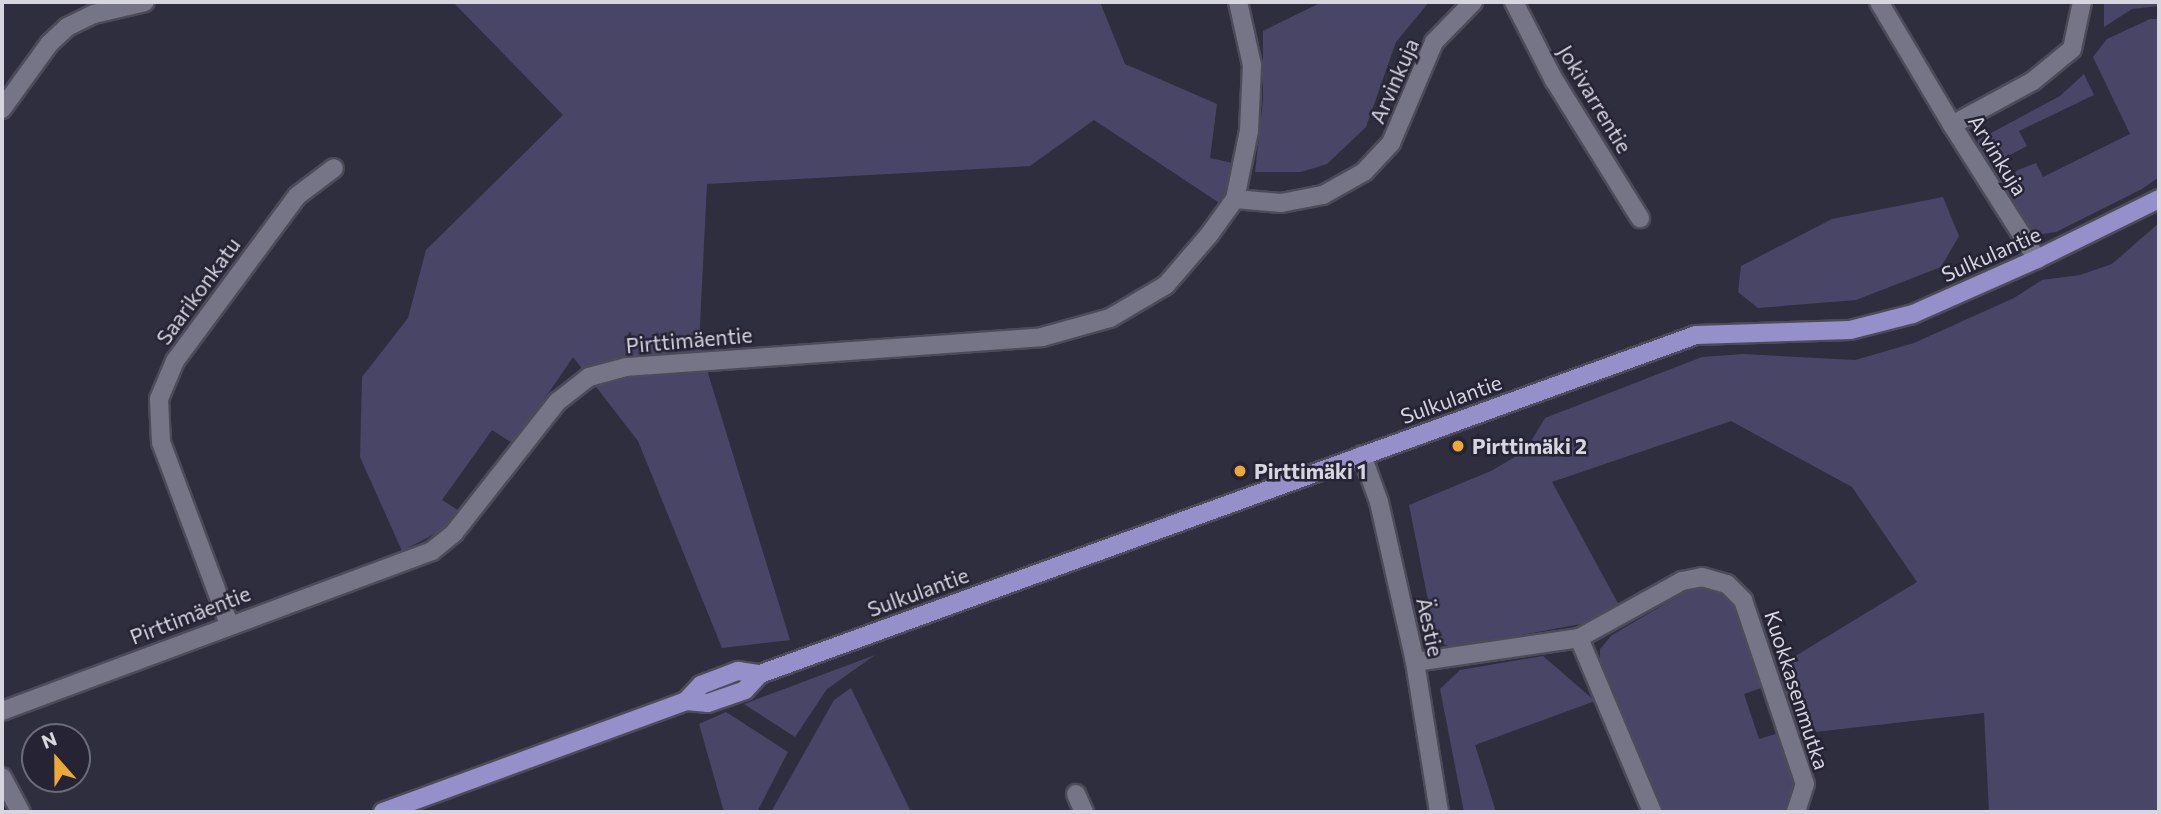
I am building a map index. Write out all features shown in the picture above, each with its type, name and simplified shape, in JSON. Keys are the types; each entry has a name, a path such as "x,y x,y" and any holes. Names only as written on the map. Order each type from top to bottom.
{"main road":[{"name":"Sulkulantie","path":"383,812 686,701 701,685 738,671 760,674 1696,335 1850,330 1913,314 2037,259 2159,199"}],"street":[{"path":"2,109 49,44 67,27 94,14 145,2"},
{"name":"Pirttimäentie","path":"2,711 432,551 454,533 557,402 589,377 627,367 1042,337 1110,318 1166,285 1209,235 1235,199 1249,131 1252,65 1238,2"},
{"name":"Arvinkuja","path":"1235,199 1281,203 1323,195 1364,172 1391,143 1434,42 1472,2"},
{"name":"Jokivarrentie","path":"1514,2 1554,80 1640,218"},
{"name":"Arvinkuja","path":"1879,2 1952,125 2037,259"},
{"path":"1952,125 2033,81 2072,49 2082,2"},
{"name":"Saarikonkatu","path":"229,625 161,442 159,399 174,361 297,197 334,168"},
{"name":"Äestie","path":"1363,455 1379,502 1415,662 1439,812"},
{"name":"Kuokkasenmutka","path":"1415,662 1579,638 1682,581 1702,577 1727,584 1743,600 1805,784 1796,812"},
{"path":"1579,638 1652,812"},
{"path":"2,777 21,812"},
{"path":"1076,794 1084,812"}],"shaded area":[{"path":"453,2 1100,2 1125,64 1217,104 1210,158 1237,164 1224,206 1094,120 1030,166 707,184 699,344 790,640 722,648 638,441 573,357 514,444 492,430 442,500 461,512 444,529 402,551 360,457 362,377 408,318 426,250 563,115"},
{"path":"1322,2 1429,2 1396,42 1366,127 1327,164 1301,172 1255,172 1263,99 1263,31"},
{"path":"2104,2 2159,2 2159,6 2132,9 2104,27"},
{"path":"2150,19 2159,19 2159,177 2142,189 2056,232 2042,234 2032,231 2010,205 2005,189 2007,180 2018,170 2036,163 2043,177 2130,134 2093,57 2107,39"},
{"path":"2084,74 2094,95 2019,131 2027,146 1995,163 1983,159 1977,151 1978,140 2060,96"},
{"path":"1943,197 1959,236 1941,267 1856,300 1758,308 1738,292 1741,266 1832,219"},
{"path":"2159,223 2159,812 1989,812 1984,713 1797,734 1779,666 1917,582 1852,487 1731,421 1552,482 1620,607 1597,621 1452,648 1436,640 1409,505 1491,471 1525,451 1545,418 1702,357 1743,354 1855,360 1914,343 2014,298 2042,280 2080,275 2112,264"},
{"path":"1705,587 1724,594 1735,607 1764,687 1744,694 1759,739 1779,733 1795,783 1793,800 1784,812 1661,812 1600,666 1600,649 1612,635 1687,591"},
{"path":"875,655 827,689 795,737 744,704"},
{"path":"1543,656 1595,701 1475,745 1496,812 1464,812 1440,689 1460,670"},
{"path":"851,688 911,812 771,812 834,700"},
{"path":"726,712 788,752 757,812 724,812 699,724"}],"place":[{"name":"Pirttimäki 2","path":"1458,446"},
{"name":"Pirttimäki 1","path":"1240,471"}]}
